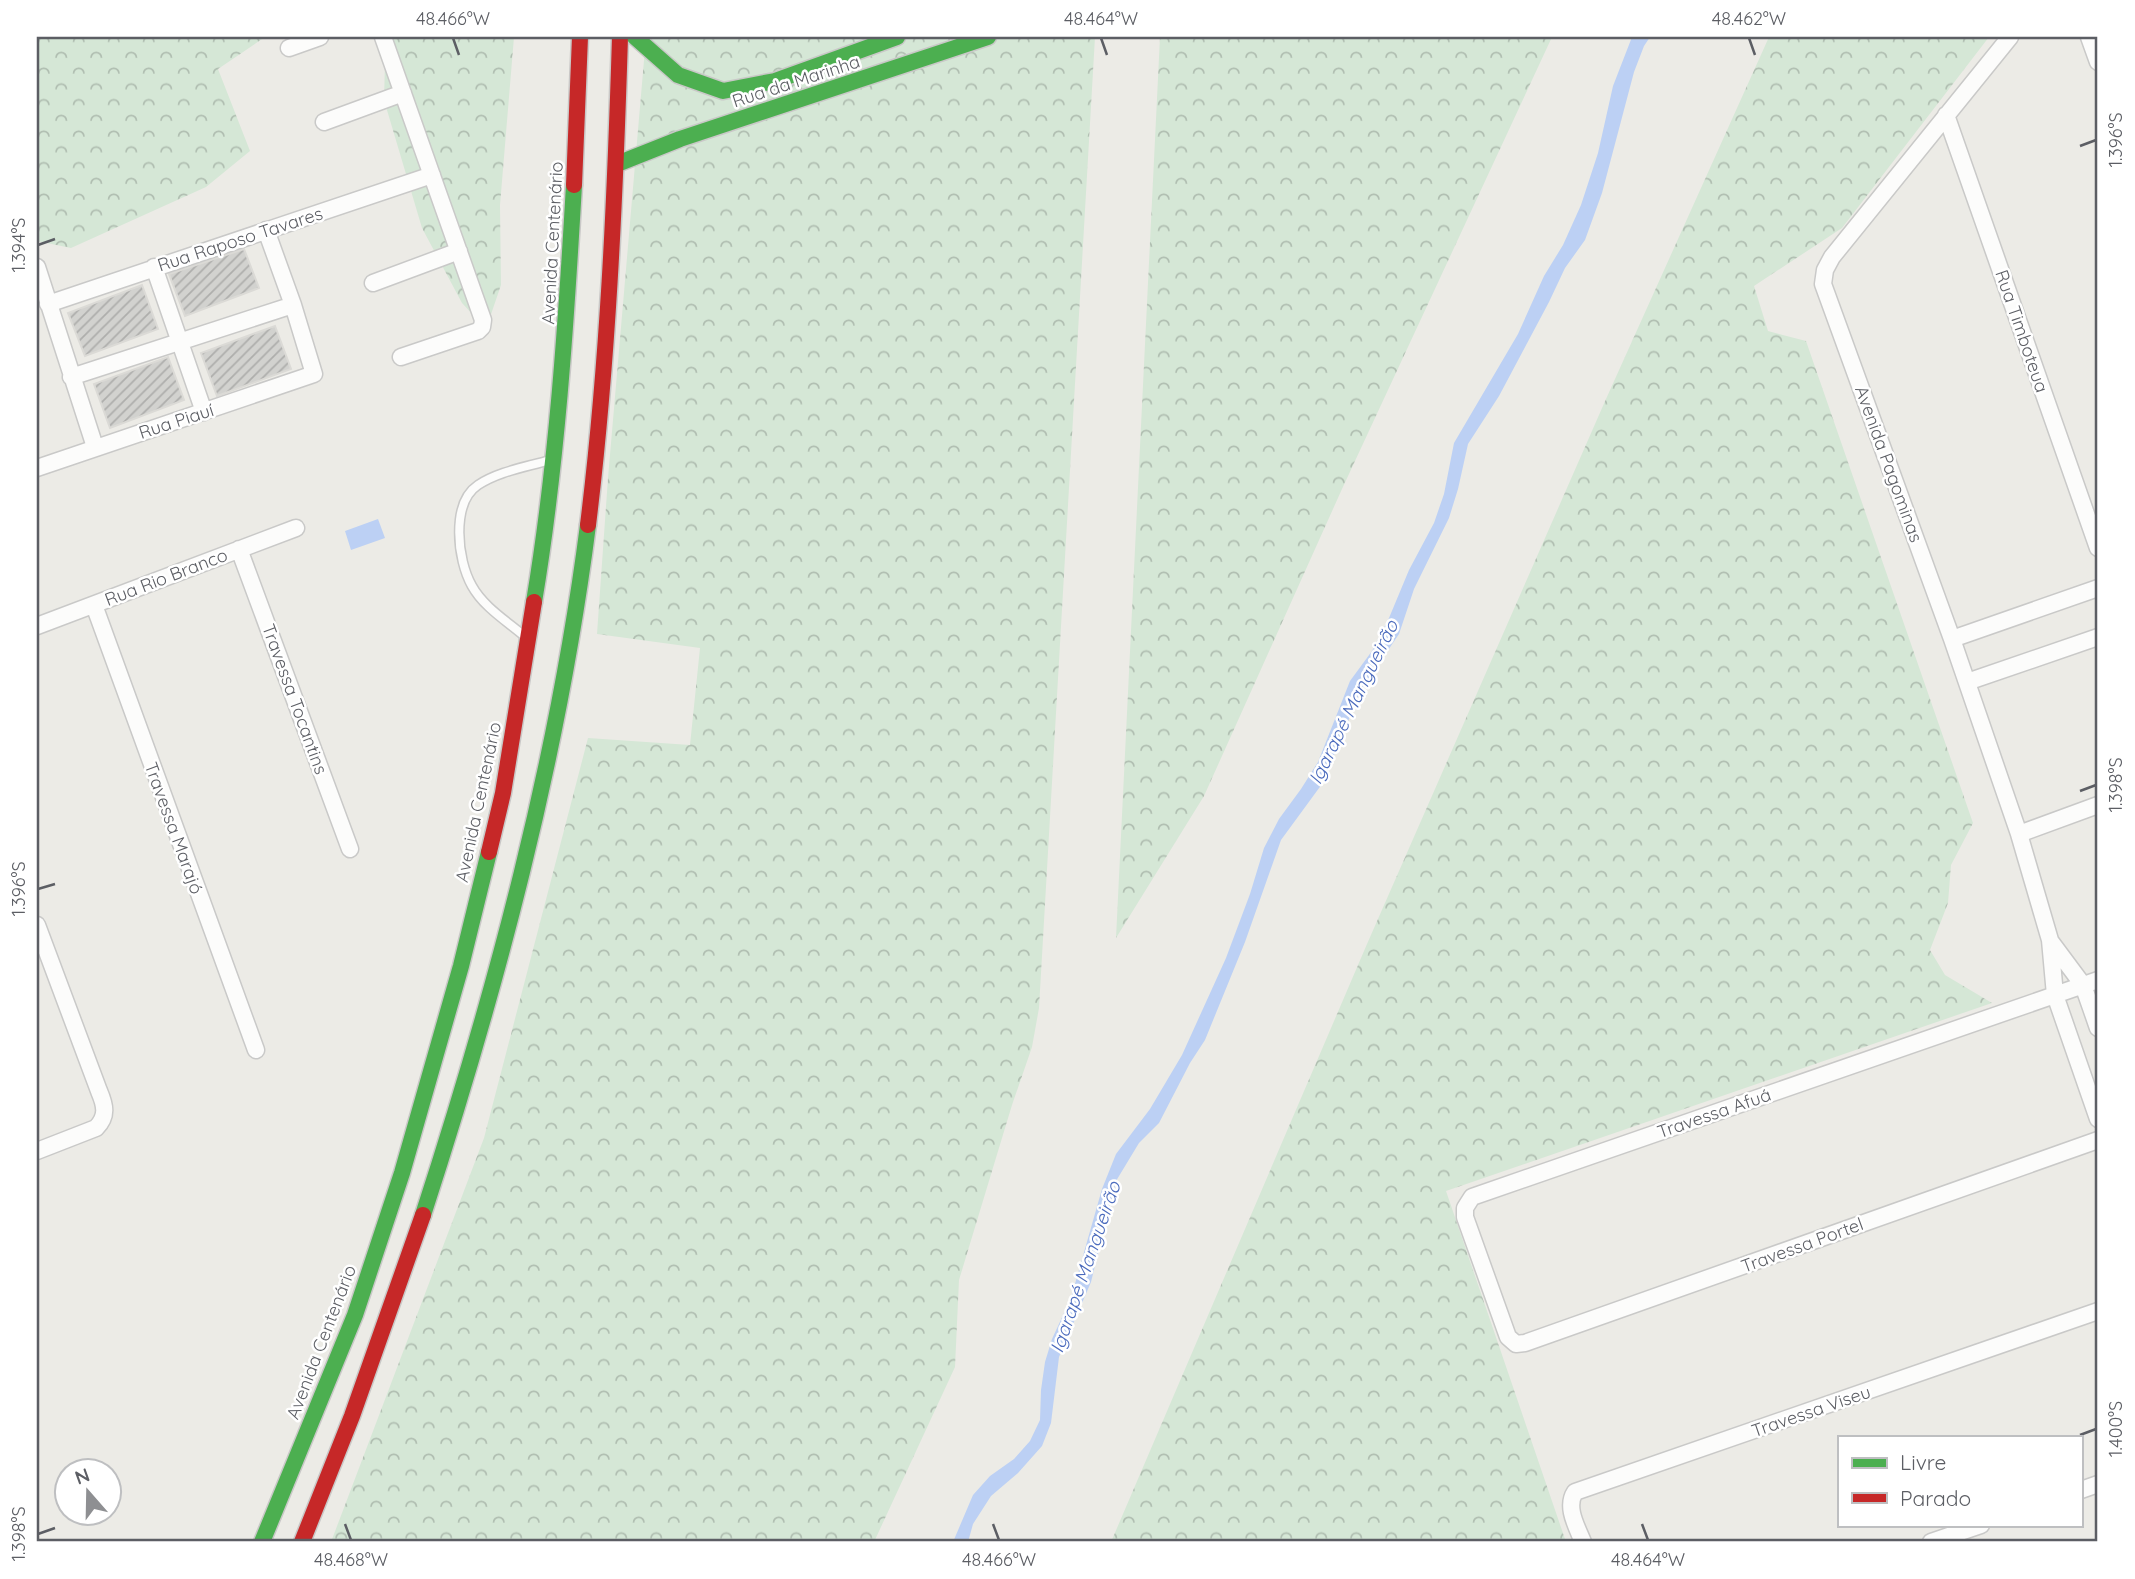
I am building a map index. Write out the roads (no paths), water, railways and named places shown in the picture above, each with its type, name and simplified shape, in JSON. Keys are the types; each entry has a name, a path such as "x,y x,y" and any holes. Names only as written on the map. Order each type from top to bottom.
{"main road":[{"name":"Avenida Centenário","path":"262,1542 355,1315 402,1173 461,967 503,793 545,538 566,335 580,37"},
{"path":"302,1542 322,1498 416,1242 467,1082 511,915 553,737 584,551 608,335 617,164 620,37"},
{"name":"Rua da Marinha","path":"635,37 678,75 723,91 775,81 897,37"},
{"name":"Rua da Marinha","path":"617,164 680,139 988,37"}],"street":[{"path":"289,48 320,37"},
{"path":"383,37 483,320 478,331 401,357"},
{"name":"Avenida Pagominas","path":"2010,37 1832,257 1825,270 1823,284 1952,639 2019,834 2050,940 2055,995 2098,1119"},
{"path":"2090,37 2098,62"},
{"path":"324,122 403,93"},
{"name":"Rua Timboteua","path":"1946,115 2098,545"},
{"name":"Rua Raposo Tavares","path":"43,299 154,267 432,175"},
{"path":"71,377 293,305 266,230"},
{"path":"373,283 459,251"},
{"path":"37,267 43,299 95,447"},
{"path":"154,267 204,412"},
{"name":"Rua Piauí","path":"37,468 314,374 293,305"},
{"name":"Rua Rio Branco","path":"37,626 296,528"},
{"name":"Travessa Tocantins","path":"239,549 350,849"},
{"path":"1952,639 2098,588"},
{"name":"Travessa Marajó","path":"94,605 256,1050"},
{"path":"1967,682 2098,637"},
{"path":"2019,834 2098,805"},
{"path":"37,925 105,1112 103,1121 96,1128 37,1151"},
{"name":"Avenida Pagominas","path":"2050,940 2091,982 2098,1028"},
{"name":"Travessa Afuá","path":"1508,1337 1465,1217 1465,1208 1472,1197 2091,982"},
{"name":"Travessa Portel","path":"1508,1337 1516,1344 1525,1343 2098,1140"},
{"name":"Travessa Viseu","path":"1583,1542 1571,1509 1570,1500 1575,1492 2098,1311"},
{"path":"1931,1542 1978,1526"}],"lane":[{"path":"528,640 487,605 471,585 458,533 463,503 477,486 500,475 553,459"}],"water":[{"name":"Igarapé Mangueirão","path":"1632,37 1650,37 1634,72 1602,193 1585,240 1565,268 1499,396 1468,444 1449,518 1414,589 1399,634 1361,690 1322,784 1281,840 1245,942 1205,1040 1159,1123 1139,1143 1116,1181 1091,1282 1059,1357 1051,1423 1042,1446 1018,1473 991,1496 973,1524 968,1542 953,1542 973,1495 990,1476 1014,1459 1030,1441 1040,1420 1045,1362 1052,1339 1071,1298 1102,1189 1116,1154 1150,1109 1182,1055 1226,958 1264,848 1279,819 1318,762 1350,681 1372,651 1434,523 1444,494 1454,443 1518,334 1544,276 1563,245 1581,205 1598,153 1613,86"},
{"path":"378,519 385,538 351,550 345,531"}]}
